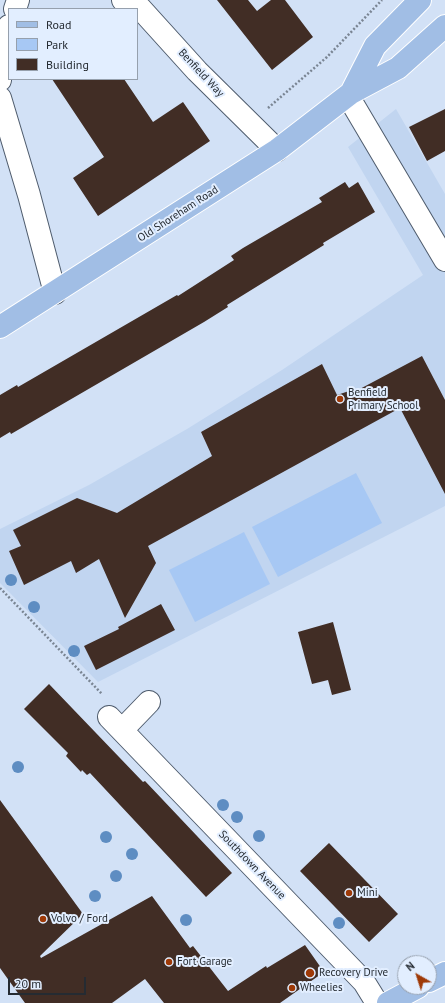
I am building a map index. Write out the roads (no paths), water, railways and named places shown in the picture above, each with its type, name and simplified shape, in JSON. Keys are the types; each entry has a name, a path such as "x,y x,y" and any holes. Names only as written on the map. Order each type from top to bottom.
{"main road":[{"name":"Old Shoreham Road","path":"350,95 375,46 420,0"},
{"name":"Old Shoreham Road","path":"0,327 277,150 350,95 398,68 445,26"},
{"path":"388,1003 403,995"}],"street":[{"name":"Benfield Way","path":"123,0 140,8 235,111 277,150"},
{"path":"0,80 3,45 8,29"},
{"path":"350,95 445,260"},
{"path":"0,98 29,195 55,293"},
{"name":"Southdown Avenue","path":"149,702 116,724 364,982 377,1003"}],"place":[{"name":"Benfield Primary School","path":"340,399"},
{"name":"Mini","path":"349,893"},
{"name":"Volvo / Ford","path":"43,919"},
{"name":"Fort Garage","path":"169,962"},
{"name":"Recovery Drive","path":"310,973"},
{"name":"Wheelies","path":"292,988"}]}
